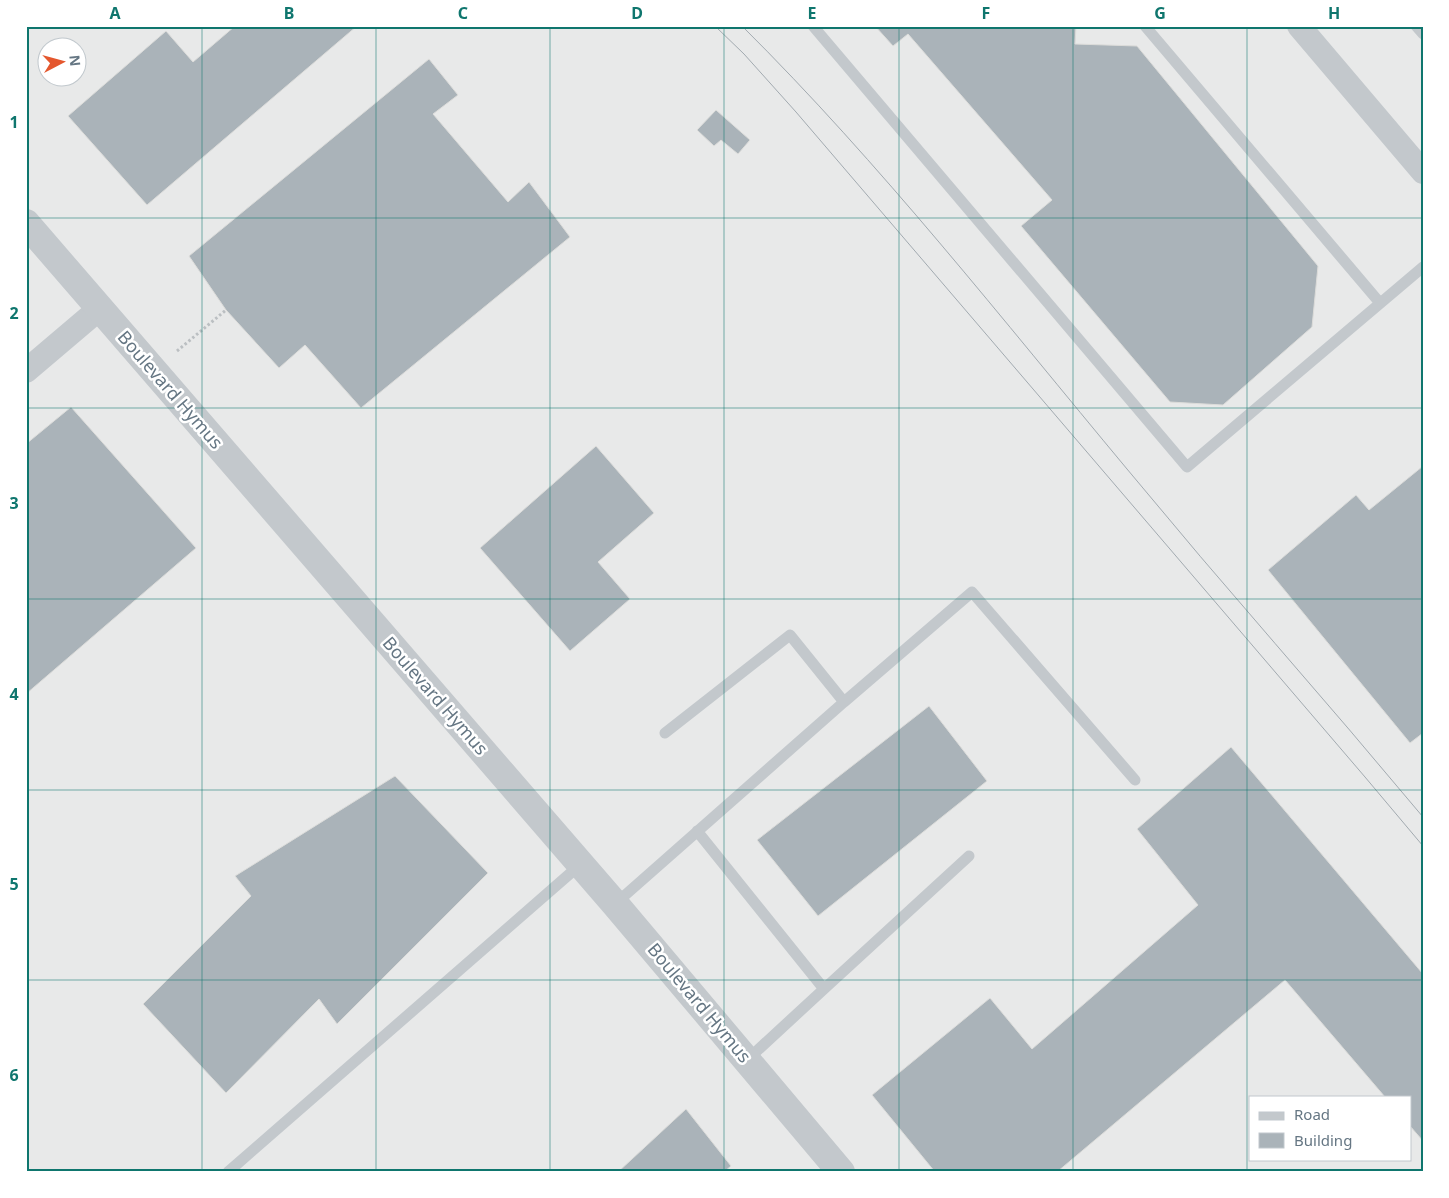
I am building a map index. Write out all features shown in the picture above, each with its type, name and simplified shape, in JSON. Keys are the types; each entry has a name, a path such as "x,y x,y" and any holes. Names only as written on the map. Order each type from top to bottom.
{"street":[{"path":"1299,26 1423,172"},
{"name":"Boulevard Hymus","path":"26,223 581,864 841,1172"},
{"path":"26,371 100,309"}],"lane":[{"path":"813,26 1187,467 1423,267"},
{"path":"1145,26 1380,303"},
{"path":"1416,26 1423,34"},
{"path":"615,904 972,592 1135,780"},
{"path":"665,733 790,635 844,702"},
{"path":"697,831 824,989"},
{"path":"747,1060 969,856"},
{"path":"228,1172 581,864"}],"path":[{"path":"177,351 226,310"}],"shaded area":[{"path":"26,26 1423,26 1423,1172 26,1172"}],"building":[{"path":"235,26 357,26 147,205 68,116 166,31 193,62"},
{"path":"875,26 1076,26 1075,44 1137,46 1318,266 1312,327 1223,405 1170,402 1021,226 1052,200 908,34 893,46"},
{"path":"429,59 458,95 433,114 508,202 529,182 570,237 361,408 305,345 279,368 226,310 189,256"},
{"path":"716,110 750,140 738,154 721,140 714,146 697,130"},
{"path":"71,407 196,548 26,694 26,444"},
{"path":"596,446 654,513 598,562 630,599 570,651 480,548"},
{"path":"1423,466 1423,733 1410,743 1268,570 1356,495 1369,510"},
{"path":"929,706 987,781 818,916 757,840"},
{"path":"1231,747 1423,974 1423,1141 1412,1128 1412,1096 1384,1096 1285,980 1057,1172 935,1172 872,1095 990,998 1032,1049 1198,905 1137,829"},
{"path":"395,776 488,873 337,1024 319,999 226,1093 143,1004 251,896 235,876"},
{"path":"686,1109 731,1166 724,1172 618,1172"}],"tram line":[{"path":"715,26 744,54 796,112 1423,846"},
{"path":"742,26 843,132 892,187 1164,513 1423,817"}]}
